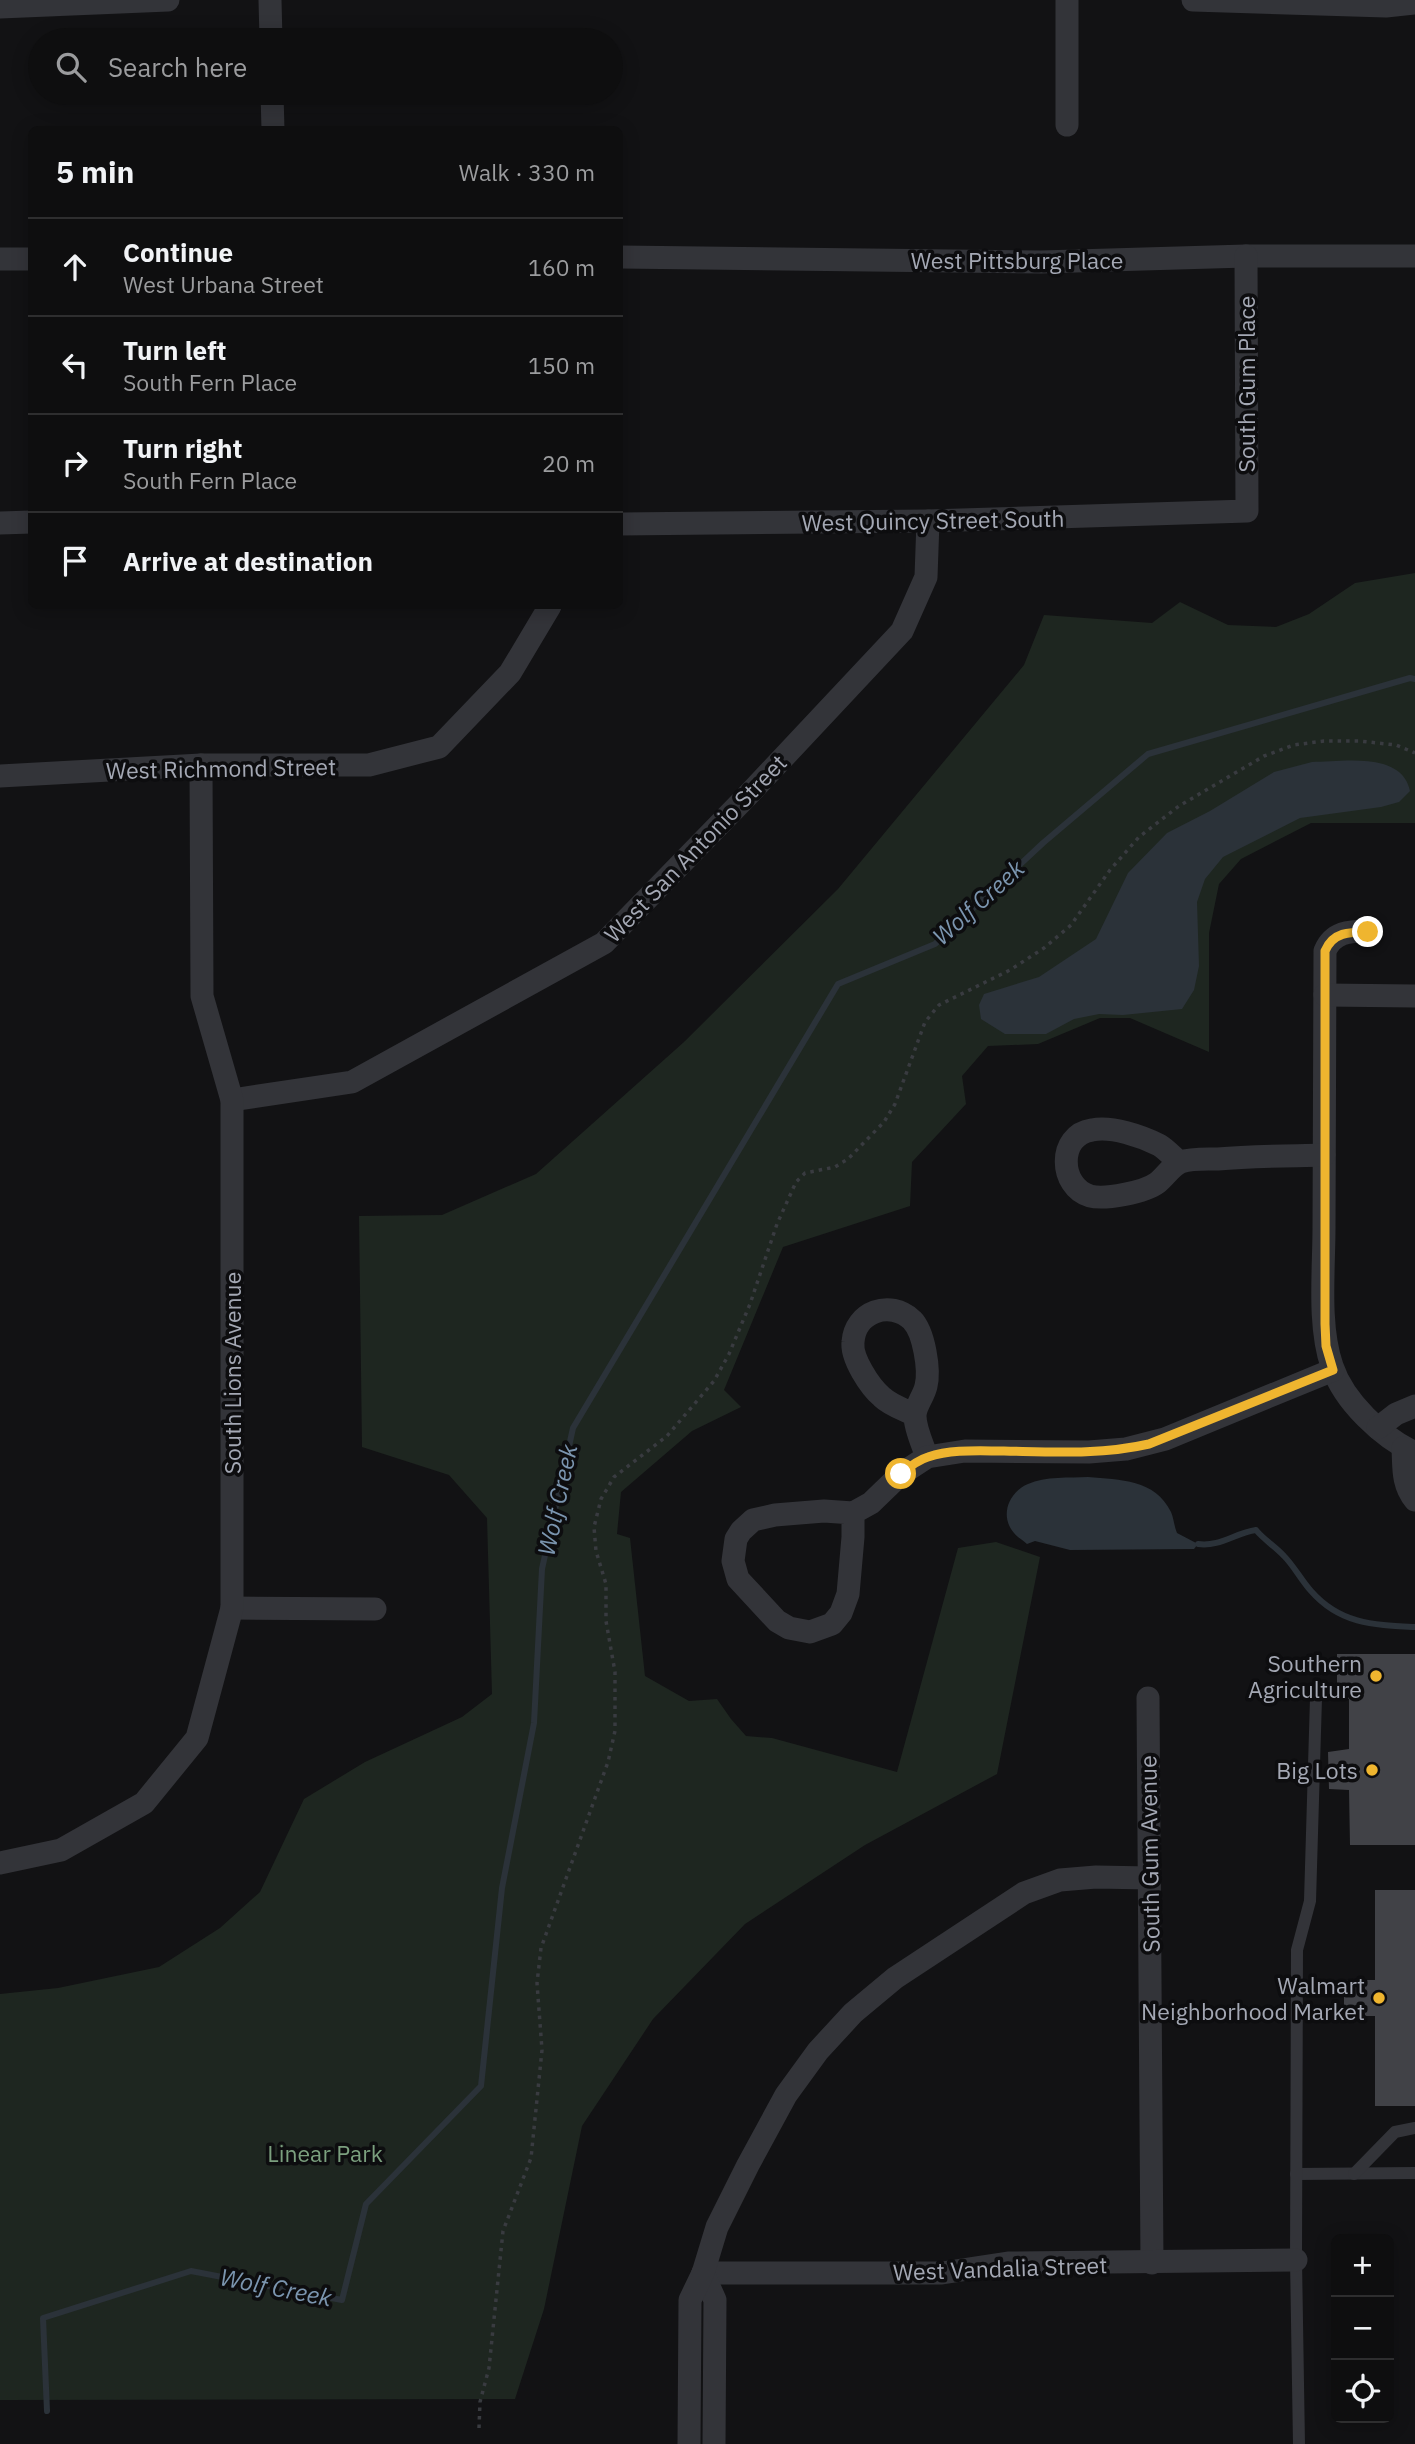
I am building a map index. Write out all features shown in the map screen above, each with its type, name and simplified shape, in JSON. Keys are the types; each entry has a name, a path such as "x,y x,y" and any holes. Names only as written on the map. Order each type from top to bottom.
{"street":[{"path":"0,7 168,0"},
{"path":"271,0 271,28"},
{"path":"1067,0 1067,125"},
{"path":"1194,0 1386,6 1415,3"},
{"path":"272,105 273,126"},
{"name":"West Pittsburg Place","path":"623,257 1041,262 1246,256 1415,256"},
{"name":"South Gum Place","path":"1246,256 1247,511"},
{"path":"0,259 28,259"},
{"name":"West Quincy Street South","path":"623,524 928,522 1247,511"},
{"path":"0,523 28,522"},
{"name":"West San Antonio Street","path":"232,1100 352,1082 604,943 902,631 926,577 928,522"},
{"name":"West Richmond Street","path":"0,776 201,765 369,765 439,747 510,673 548,609"},
{"name":"South Lions Avenue","path":"0,1863 61,1850 144,1803 197,1738 232,1608 232,1100 202,996 201,765"},
{"path":"1368,932 1346,933 1329,940 1325,951 1326,1346 1333,1370 1352,1399 1378,1428 1409,1450 1405,1485 1415,1500"},
{"path":"1325,995 1415,996"},
{"path":"1179,1162 1160,1146 1125,1133 1104,1129 1083,1132 1070,1145 1066,1170 1068,1178 1081,1192 1090,1196 1106,1196 1136,1191 1156,1184 1179,1162 1248,1156 1324,1155"},
{"path":"853,1513 848,1594 841,1613 832,1625 810,1632 789,1628 777,1621 737,1579 733,1561 736,1539 753,1520 775,1515 824,1511 853,1513 871,1503 901,1474 927,1457 965,1451 1089,1452 1126,1449 1165,1439 1333,1370"},
{"path":"1378,1428 1396,1414 1415,1406"},
{"path":"915,1415 927,1457"},
{"path":"232,1608 375,1609"},
{"name":"South Gum Avenue","path":"1147,1698 1152,2263"},
{"path":"689,2444 690,2300 703,2273 717,2227 786,2095 818,2051 853,2013 895,1978 1024,1893 1060,1880 1096,1877 1150,1878"},
{"name":"West Vandalia Street","path":"703,2273 942,2273 1008,2263 1296,2260"},
{"path":"703,2273 715,2300 714,2444"}],"lane":[{"path":"1299,2444 1296,2260 1297,1950 1310,1901 1316,1698"},
{"path":"1354,2174 1395,2132 1415,2128"},
{"path":"1296,2174 1415,2173"}],"path":[{"path":"479,2428 480,2403 489,2368 503,2231 531,2158 542,2050 537,1983 541,1948 608,1762 615,1731 615,1672 606,1621 606,1584 596,1551 594,1527 601,1499 614,1477 667,1436 714,1381 729,1354 750,1304 777,1224 796,1182 805,1173 835,1167 848,1158 884,1122 895,1104 925,1022 939,1005 1010,970 1044,948 1071,925 1110,870 1139,837 1179,806 1264,756 1294,745 1335,741 1396,745 1415,752"}],"green space":[{"name":"Linear Park","path":"1415,573 1415,823 1311,823 1241,859 1219,884 1209,933 1209,1052 1130,1018 1100,1018 1038,1044 988,1046 962,1076 966,1104 912,1162 910,1206 783,1247 724,1390 741,1407 692,1431 621,1492 617,1534 630,1538 645,1676 689,1701 717,1699 746,1736 772,1738 897,1772 958,1548 996,1542 1040,1557 997,1774 865,1845 745,1924 653,2019 582,2126 544,2309 515,2399 0,2400 0,1994 58,1988 159,1967 220,1928 260,1892 304,1799 365,1762 462,1717 492,1694 487,1518 449,1475 362,1447 359,1216 442,1215 536,1174 684,1042 838,889 1024,665 1044,615 1152,623 1180,602 1228,625 1276,627 1309,614 1355,583"}],"shaded area":[{"path":"1355,761 1384,764 1405,778 1410,791 1399,802 1381,807 1300,818 1223,857 1205,879 1197,902 1199,966 1194,990 1182,1009 1123,1015 1099,1014 1074,1019 1046,1034 1005,1034 981,1019 979,1005 984,994 1039,977 1096,939 1128,873 1167,833 1210,811 1274,772 1312,762"},
{"path":"1088,1477 1136,1483 1156,1493 1171,1512 1177,1533 1198,1544 1194,1549 1070,1550 1035,1541 1027,1544 1014,1533 1007,1519 1008,1505 1021,1488 1042,1480"}],"building":[{"name":"Big Lots","path":"1337,1654 1415,1654 1415,1845 1350,1845 1349,1790 1329,1789 1328,1752 1349,1749 1349,1699 1337,1699"},
{"name":"Walmart Neighborhood Market","path":"1375,1890 1415,1890 1415,2106 1375,2106 1375,2016 1344,2016 1344,1980 1375,1980"}],"waterway":[{"name":"Wolf Creek","path":"47,2411 43,2318 191,2271 342,2300 366,2204 481,2086 502,1888 534,1723 542,1569 573,1428 838,984 935,944 1043,843 1148,754 1410,678 1415,679"},
{"path":"1198,1544 1213,1544 1256,1530 1281,1552 1311,1591 1334,1610 1358,1621 1415,1627"}],"place":[{"name":"Southern Agriculture","path":"1376,1676"},
{"name":"Big Lots","path":"1372,1770"},
{"name":"Walmart Neighborhood Market","path":"1379,1998"}],"route":[{"path":"901,1474 915,1463 943,1453 1089,1452 1149,1444 1333,1370 1326,1346 1324,1282 1325,951 1329,940 1337,935 1368,932"}]}
